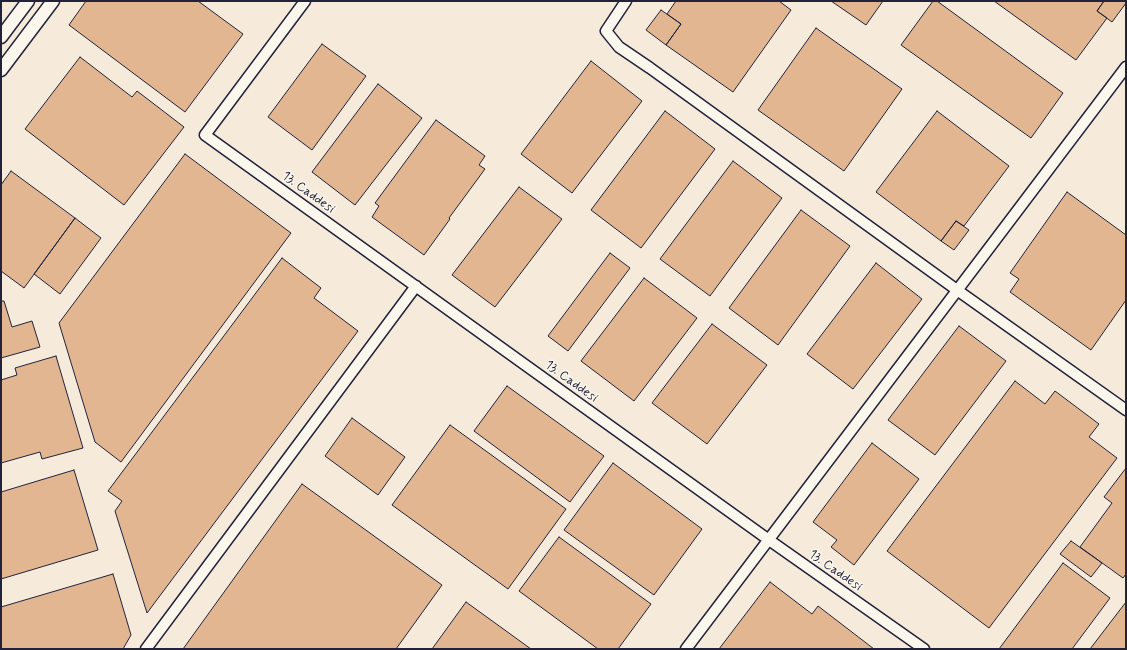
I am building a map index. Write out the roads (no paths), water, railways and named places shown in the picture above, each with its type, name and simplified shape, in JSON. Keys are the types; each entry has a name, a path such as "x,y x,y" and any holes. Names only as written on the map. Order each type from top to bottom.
{"street":[{"path":"1,37 28,1"},
{"path":"1,70 53,1"},
{"name":"13. Caddesi","path":"305,1 204,135 768,540 924,649"},
{"path":"626,1 606,31 619,47 1126,410"},
{"path":"686,649 1126,67"},
{"path":"146,649 416,286"}]}
